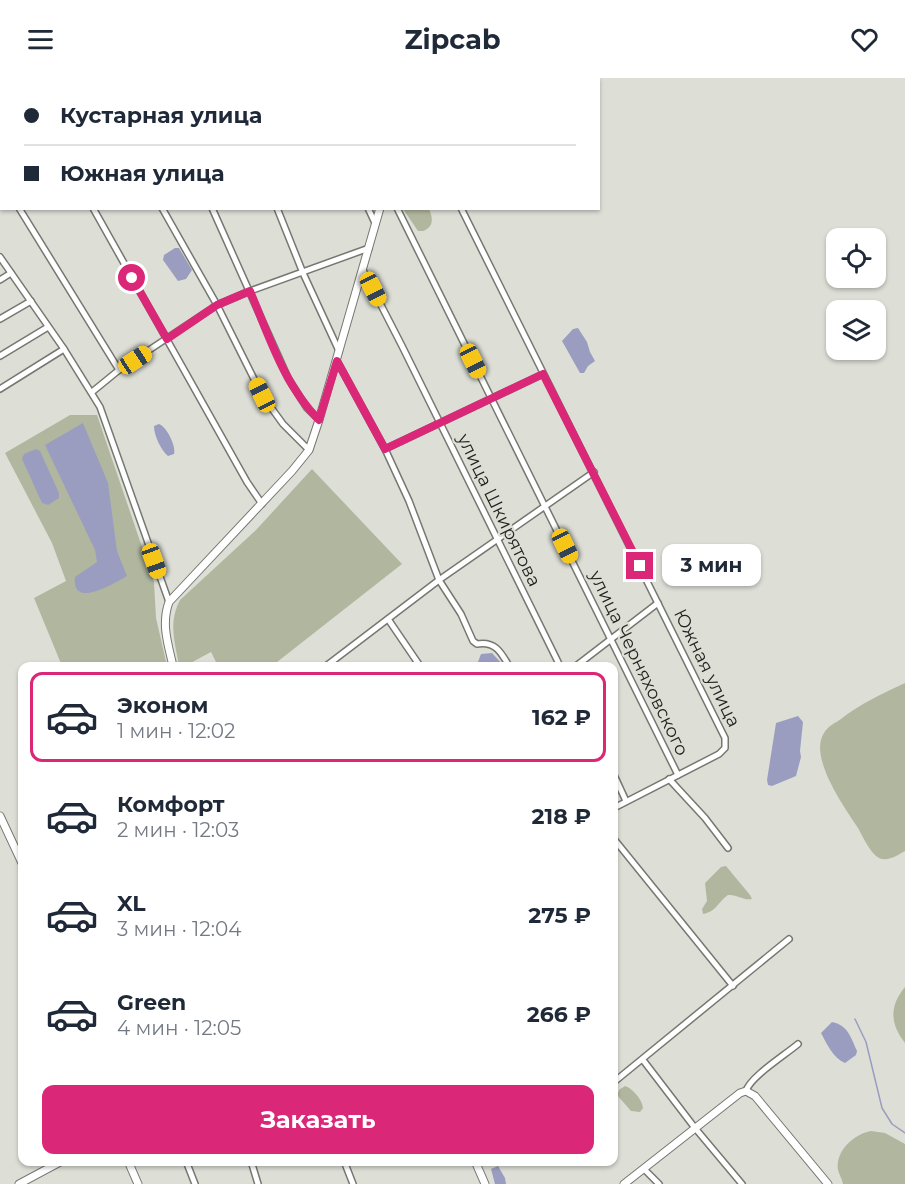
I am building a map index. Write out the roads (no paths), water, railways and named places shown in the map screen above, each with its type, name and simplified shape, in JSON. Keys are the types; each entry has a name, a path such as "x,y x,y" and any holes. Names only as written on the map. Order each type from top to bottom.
{"main road":[{"path":"172,662 164,625 165,613 174,595 262,504 309,450 340,352 380,210"},
{"path":"0,816 18,854"},
{"path":"624,1184 740,1093 746,1091 755,1096 828,1184"},
{"path":"19,1184 53,1166"},
{"path":"130,1166 138,1184"},
{"path":"476,1166 485,1184"}],"street":[{"path":"20,210 119,370"},
{"path":"94,210 247,482 262,504"},
{"path":"163,210 217,305 262,395 283,424 309,450"},
{"path":"213,210 288,378 307,408 319,420"},
{"path":"278,210 303,273 340,352"},
{"path":"369,210 376,225"},
{"name":"улица Черняховского","path":"399,210 678,775"},
{"name":"Южная улица","path":"463,210 725,738 725,748 719,754 678,775"},
{"path":"92,392 119,370 217,305 369,248"},
{"path":"0,257 92,392 108,427 128,490 170,602"},
{"name":"улица Шкирятова","path":"363,270 558,662"},
{"path":"0,280 11,273"},
{"path":"0,319 31,301"},
{"path":"0,356 48,327"},
{"path":"0,389 64,349"},
{"path":"337,361 385,449 409,501 439,580 461,614 474,644 495,646 506,662"},
{"path":"385,449 543,374"},
{"path":"331,662 439,580 594,471"},
{"path":"581,662 658,603"},
{"path":"388,619 417,662"},
{"path":"618,806 678,775"},
{"name":"улица Черняховского","path":"669,779 705,818 728,848"},
{"path":"618,783 626,801"},
{"path":"618,844 733,986"},
{"path":"618,1079 789,939"},
{"path":"746,1091 748,1084 798,1044"},
{"path":"643,1060 742,1184"},
{"path":"188,1166 195,1184"},
{"path":"253,1166 258,1184"},
{"path":"346,1166 352,1184"},
{"path":"644,1169 659,1184"}],"water":[{"path":"179,248 192,270 186,279 178,281 163,260 164,255"},
{"path":"578,328 595,361 584,373 580,373 562,341 573,329"},
{"path":"83,423 108,483 117,551 127,576 95,592 87,593 80,592 76,587 75,577 97,562 95,550 45,445"},
{"path":"159,424 170,437 174,446 174,454 168,456 158,442 154,426"},
{"path":"36,449 40,451 59,493 59,498 48,505 42,503 22,459 24,454"},
{"path":"492,653 500,662 478,662 481,654"},
{"path":"798,716 803,722 801,757 796,776 772,786 768,785 776,723"},
{"path":"832,1022 845,1029 857,1051 856,1055 845,1063 834,1054 821,1033"},
{"path":"498,1166 506,1184 495,1184 491,1169"}],"waterway":[{"path":"855,1019 866,1042 882,1108 892,1124 905,1133"}]}
